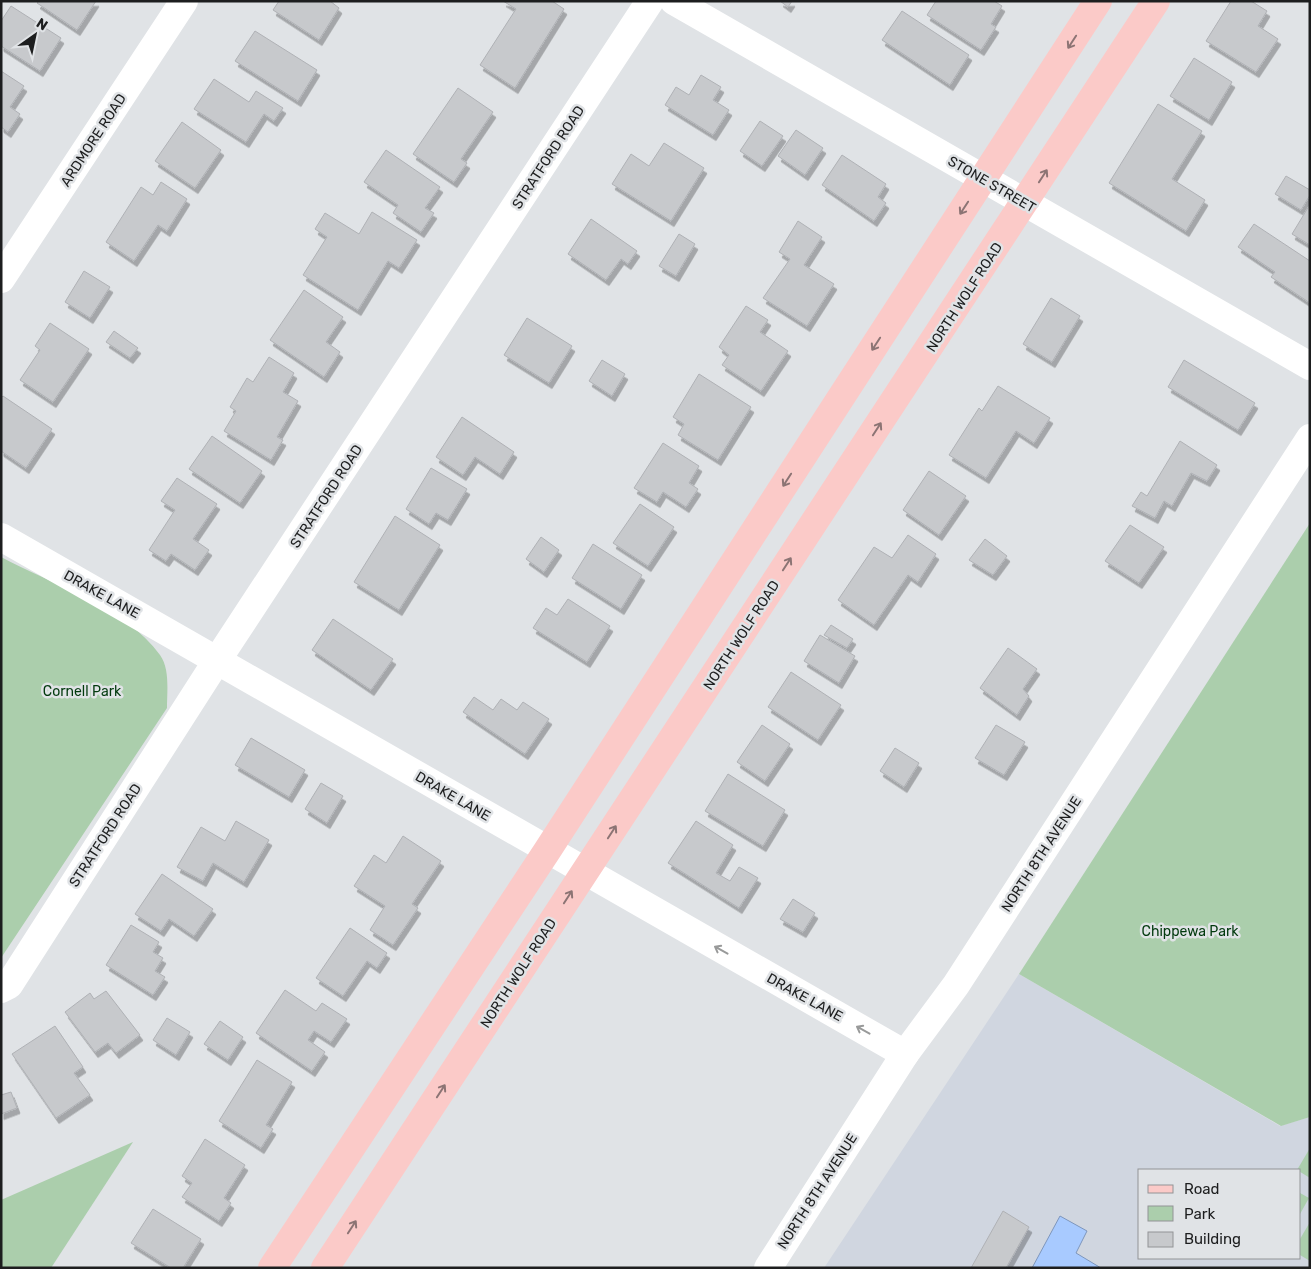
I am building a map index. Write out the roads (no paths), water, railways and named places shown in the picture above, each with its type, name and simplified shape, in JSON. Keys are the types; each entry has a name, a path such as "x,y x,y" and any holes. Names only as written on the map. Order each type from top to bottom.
{"main road":[{"path":"272,1268 547,851 1098,1"},
{"name":"NORTH WOLF ROAD","path":"325,1268 1156,1"}],"street":[{"name":"ARDMORE ROAD","path":"1,280 184,1"},
{"name":"STRATFORD ROAD","path":"1,989 9,985 218,659 650,1"},
{"name":"STONE STREET","path":"674,1 1310,366"},
{"name":"NORTH 8TH AVENUE","path":"768,1268 905,1054 956,985 1310,438"},
{"name":"DRAKE LANE","path":"1,537 218,659 547,851 905,1054"}],"water":[{"path":"1060,1216 1087,1231 1076,1253 1101,1268 1032,1268"}],"park label":[{"name":"Cornell Park","path":"82,691"},
{"name":"Chippewa Park","path":"1190,931"}]}
